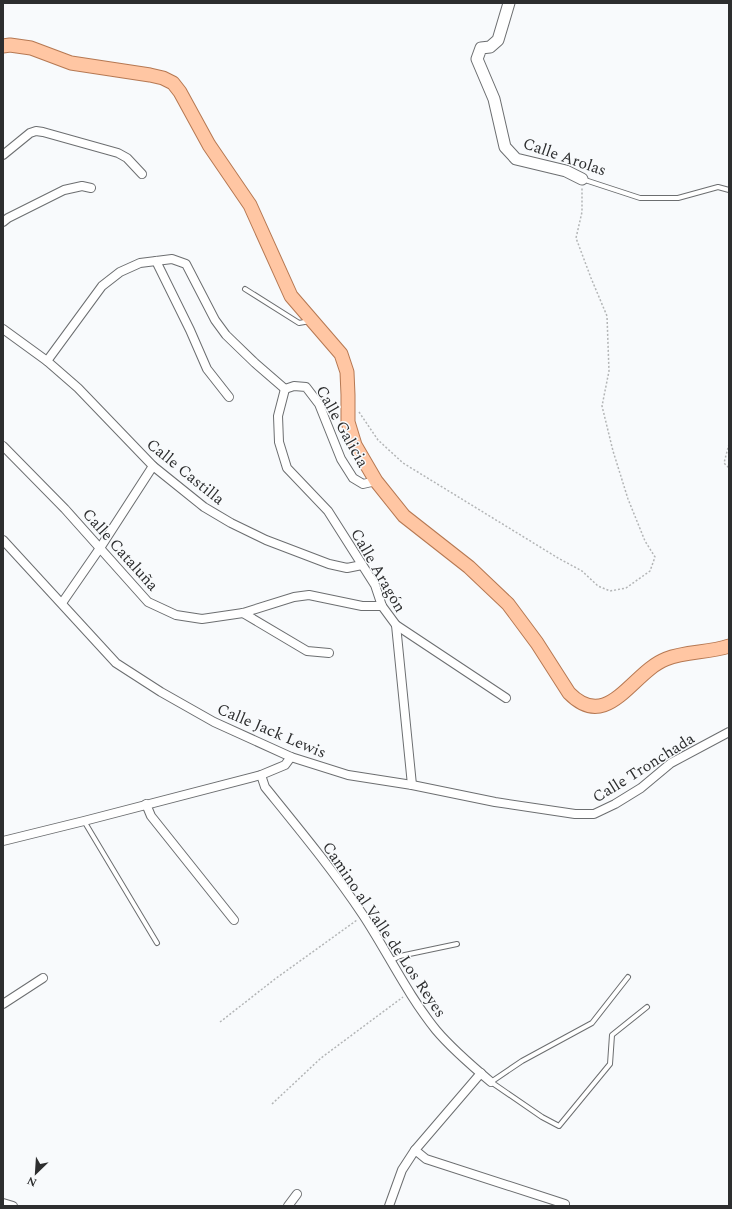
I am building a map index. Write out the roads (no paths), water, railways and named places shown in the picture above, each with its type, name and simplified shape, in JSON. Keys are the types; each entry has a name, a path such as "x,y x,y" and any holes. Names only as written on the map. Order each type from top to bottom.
{"main road":[{"path":"3,46 10,45 31,48 71,63 150,75 163,78 173,83 180,92 209,145 250,205 291,296 341,354 347,372 348,422 355,445 376,481 404,516 469,567 508,604 569,693 576,700 592,707 602,706 612,702 655,665 665,660 677,656 720,649 729,646"}],"street":[{"name":"Calle Arolas","path":"509,3 498,40 490,47 481,48 477,59 494,99 505,147 516,159 566,171 582,179"},
{"path":"3,154 30,133 36,131 43,132 118,153 127,158 142,174"},
{"path":"3,222 8,218 64,190 82,186 91,188"},
{"path":"47,361 102,286 120,272 140,264 172,259 186,264 215,320 226,335 285,389"},
{"path":"156,262 190,330 207,369 229,397"},
{"name":"Calle Castilla","path":"3,329 47,361 78,388 153,466 204,507 231,523 266,540 329,564 347,568 362,565"},
{"name":"Calle Galicia","path":"285,389 294,386 306,387 319,404 342,459 353,478 363,484 376,481"},
{"name":"Calle Aragón","path":"285,389 278,416 279,442 287,468 328,511 375,585 382,606 396,625 412,785"},
{"name":"Calle Cataluña","path":"3,446 65,509 148,602 176,615 202,619 243,613 294,596 310,596 362,606 382,606"},
{"path":"62,603 100,548 153,466"},
{"name":"Calle Jack Lewis","path":"3,540 116,663 161,692 214,722 291,757 348,776 412,785 495,802 575,814 594,814"},
{"path":"243,613 307,651 329,653"},
{"path":"396,625 506,698"},
{"name":"Calle Tronchada","path":"594,814 615,804 641,788 671,763 729,732"},
{"path":"3,841 261,775 285,765 291,757"},
{"name":"Camino al Valle de Los Reyes","path":"261,775 265,787 330,868 363,916 410,993 436,1030 456,1051 491,1082"},
{"path":"146,804 151,816 234,920"},
{"path":"3,1004 43,978"},
{"path":"389,1206 402,1170 415,1150 481,1073"},
{"path":"415,1150 426,1159 565,1204"},
{"path":"288,1206 297,1194"},
{"path":"3,1203 13,1206"}],"lane":[{"name":"Calle Arolas","path":"582,179 640,198 678,198 718,187 729,190"},
{"path":"245,289 299,323 312,320"},
{"path":"84,821 157,943"},
{"path":"390,961 400,956 457,944"},
{"path":"491,1082 522,1061 592,1023 628,977"},
{"name":"Camino al Valle de Los Reyes","path":"491,1082 542,1117 559,1126 610,1064 612,1035 647,1006"}]}
